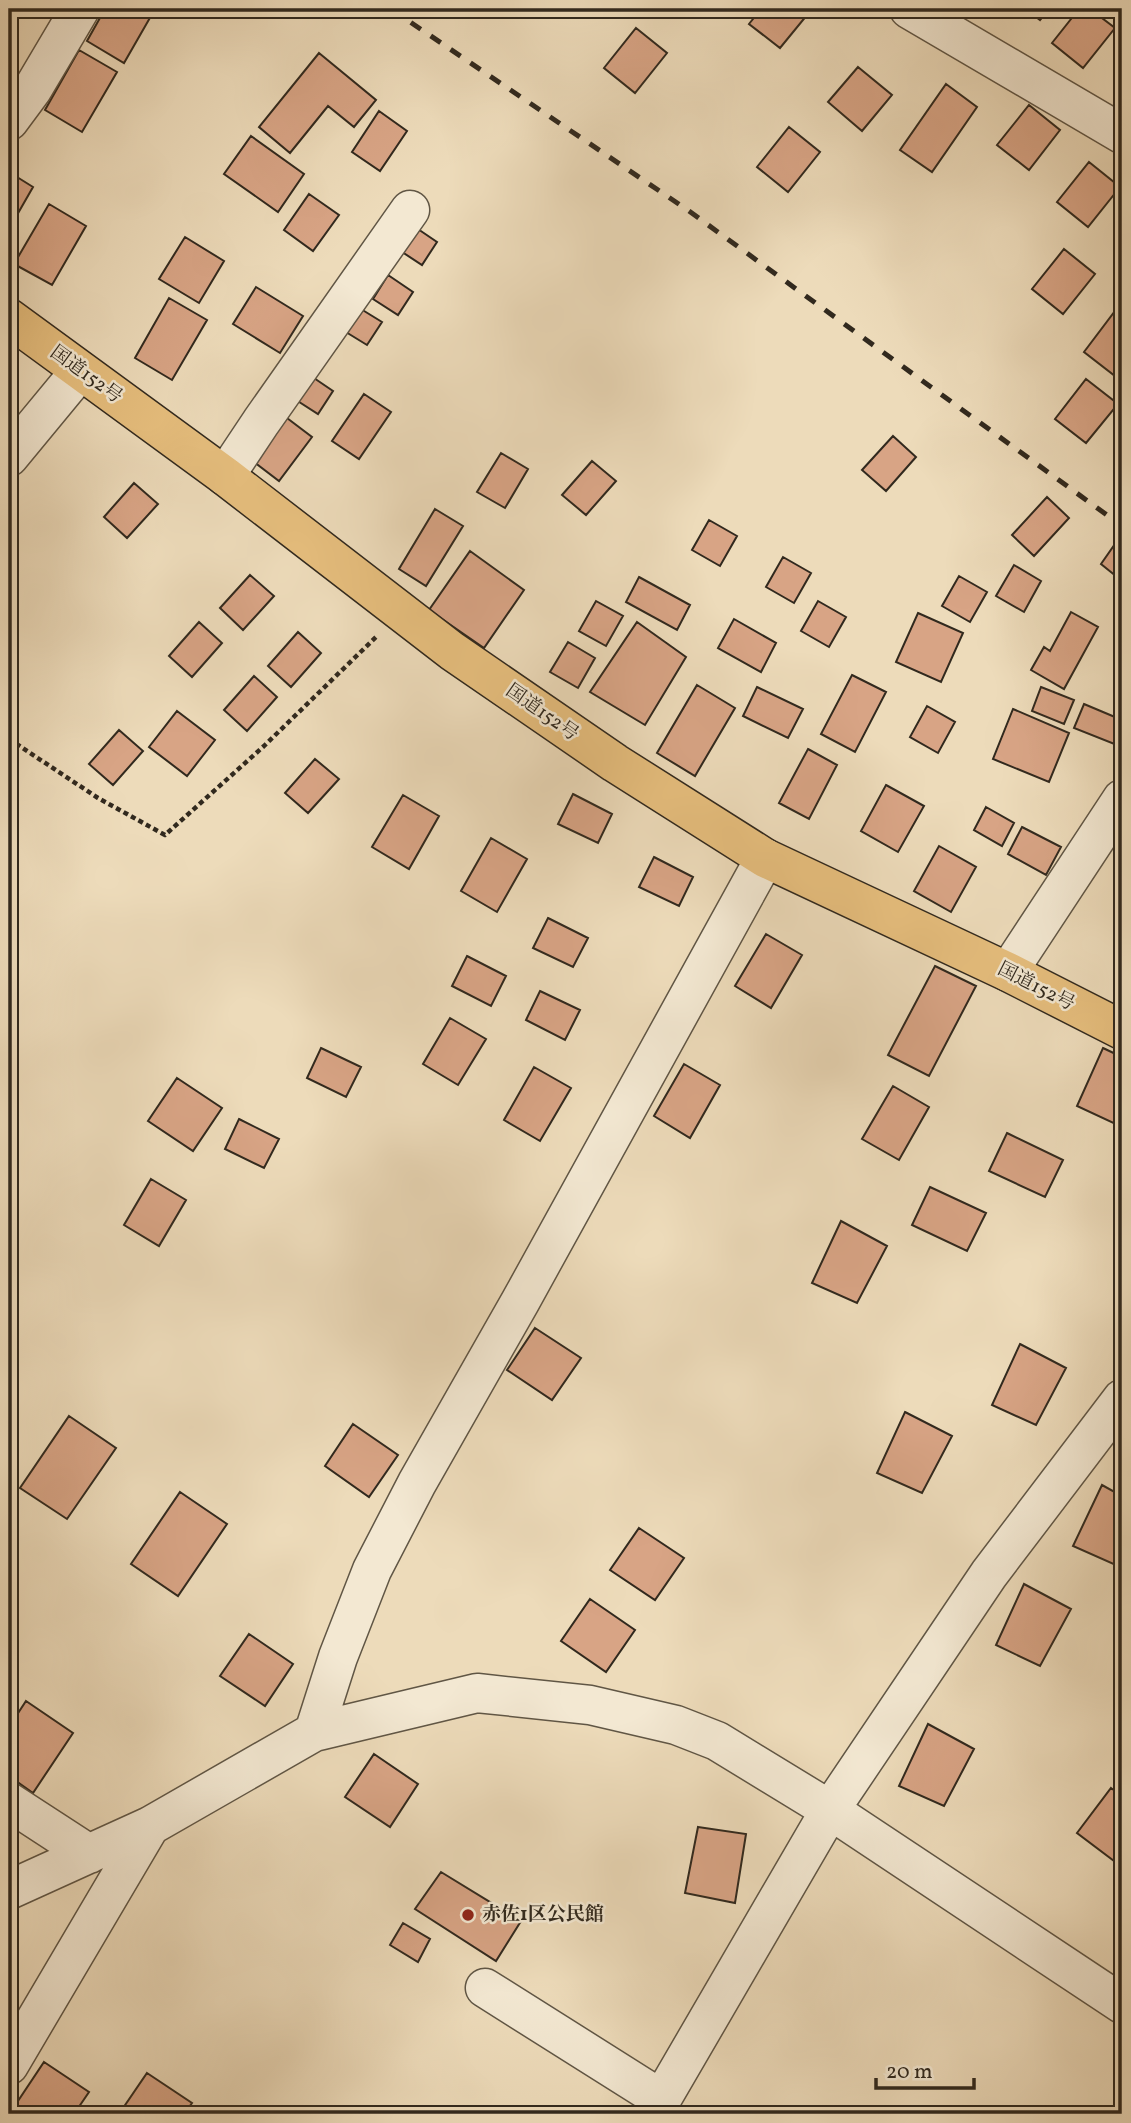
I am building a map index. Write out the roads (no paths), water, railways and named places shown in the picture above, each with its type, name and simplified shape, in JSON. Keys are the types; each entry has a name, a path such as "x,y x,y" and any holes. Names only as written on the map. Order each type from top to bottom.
{"highway":[{"name":"国道152号","path":"9,318 225,476 452,651 615,764 765,858 1008,972 1122,1030"}],"street":[{"path":"9,121 32,90 79,9"},
{"path":"909,9 1122,134"},
{"path":"225,476 410,210"},
{"path":"9,457 80,371"},
{"path":"1008,972 1122,799"},
{"path":"314,1732 338,1657 372,1570 417,1483 765,858"},
{"path":"485,1988 657,2106 830,1810 989,1574 1122,1399"},
{"path":"9,1890 150,1825 314,1732 477,1693 590,1705 676,1726 717,1741 830,1810 1122,2004"},
{"path":"9,1802 89,1854"},
{"path":"9,2065 150,1825"}],"railway":[{"path":"391,9 689,211 1122,526"}],"place":[{"name":"赤佐1区公民館","path":"468,1915"}]}
